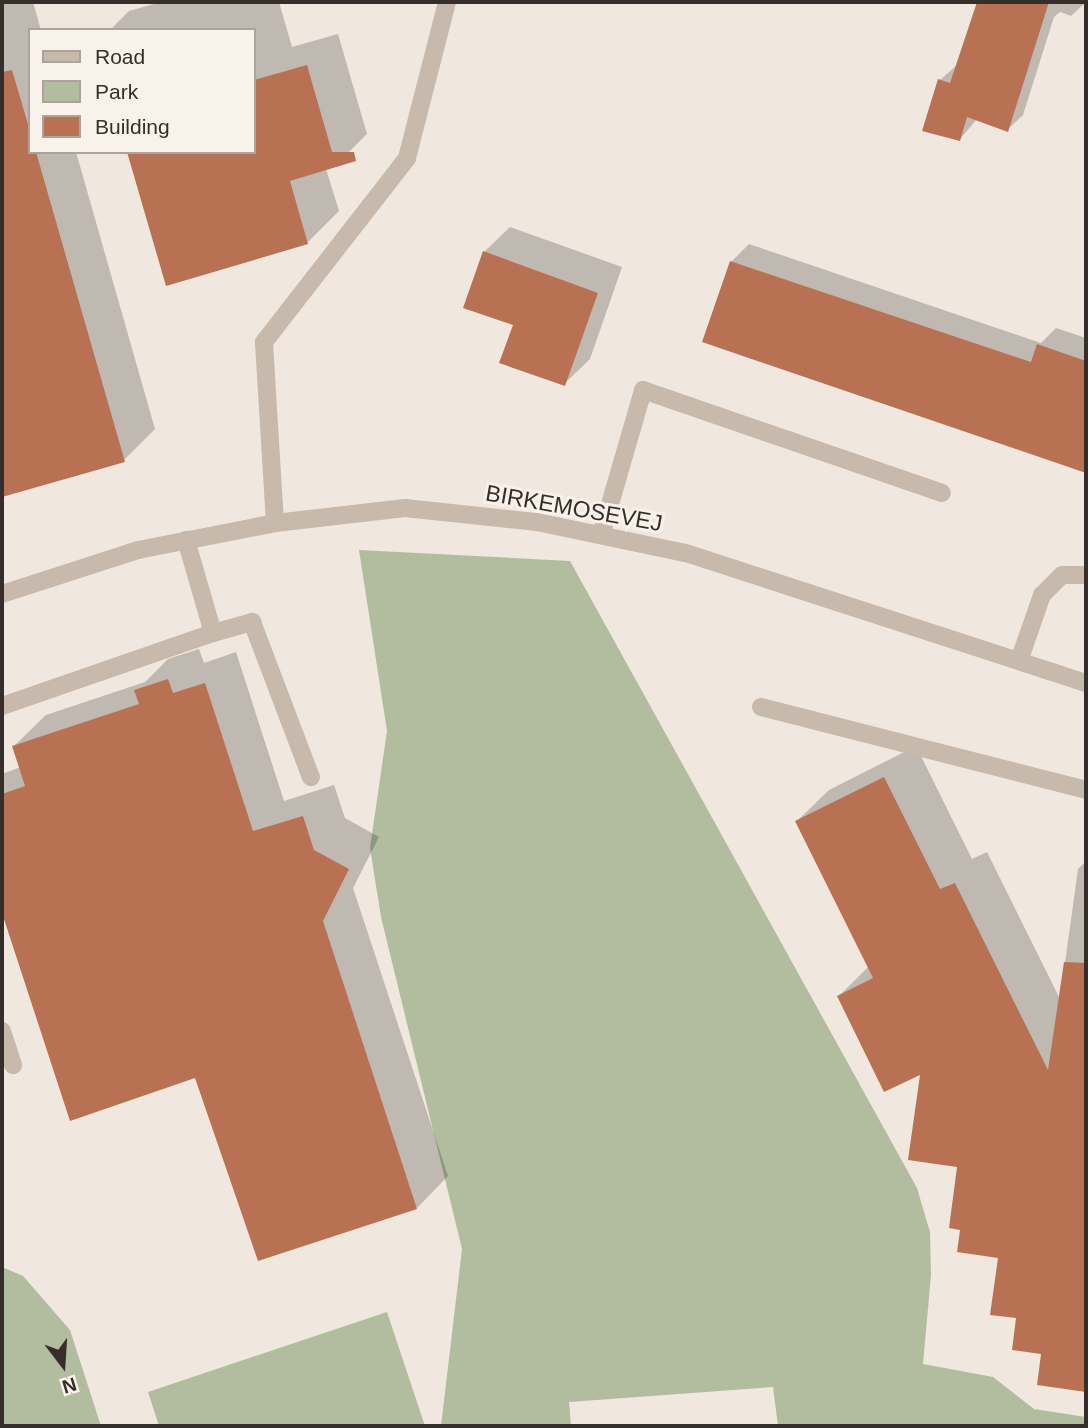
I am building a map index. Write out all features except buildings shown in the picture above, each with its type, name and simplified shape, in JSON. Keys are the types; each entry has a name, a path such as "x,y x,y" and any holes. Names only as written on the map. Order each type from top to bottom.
{"street":[{"path":"275,523 264,342 407,158 447,2"},
{"path":"601,535 643,390 942,493"},
{"name":"BIRKEMOSEVEJ","path":"2,594 138,550 275,523 405,508 537,522 686,553 1086,683"},
{"path":"186,540 213,633"},
{"path":"1019,661 1042,595 1062,575 1086,575"},
{"path":"2,706 252,622 311,777"},
{"path":"761,707 1086,790"},
{"path":"2,1031 13,1065"}],"green space":[{"path":"359,550 570,561 917,1188 930,1232 931,1275 923,1364 993,1377 1034,1409 1086,1417 1086,1426 778,1426 773,1387 569,1402 571,1426 441,1426 462,1249 381,917 370,848 387,731"},
{"path":"2,1267 23,1276 70,1330 101,1426 2,1426"},
{"path":"387,1312 425,1426 159,1426 148,1392"}]}
